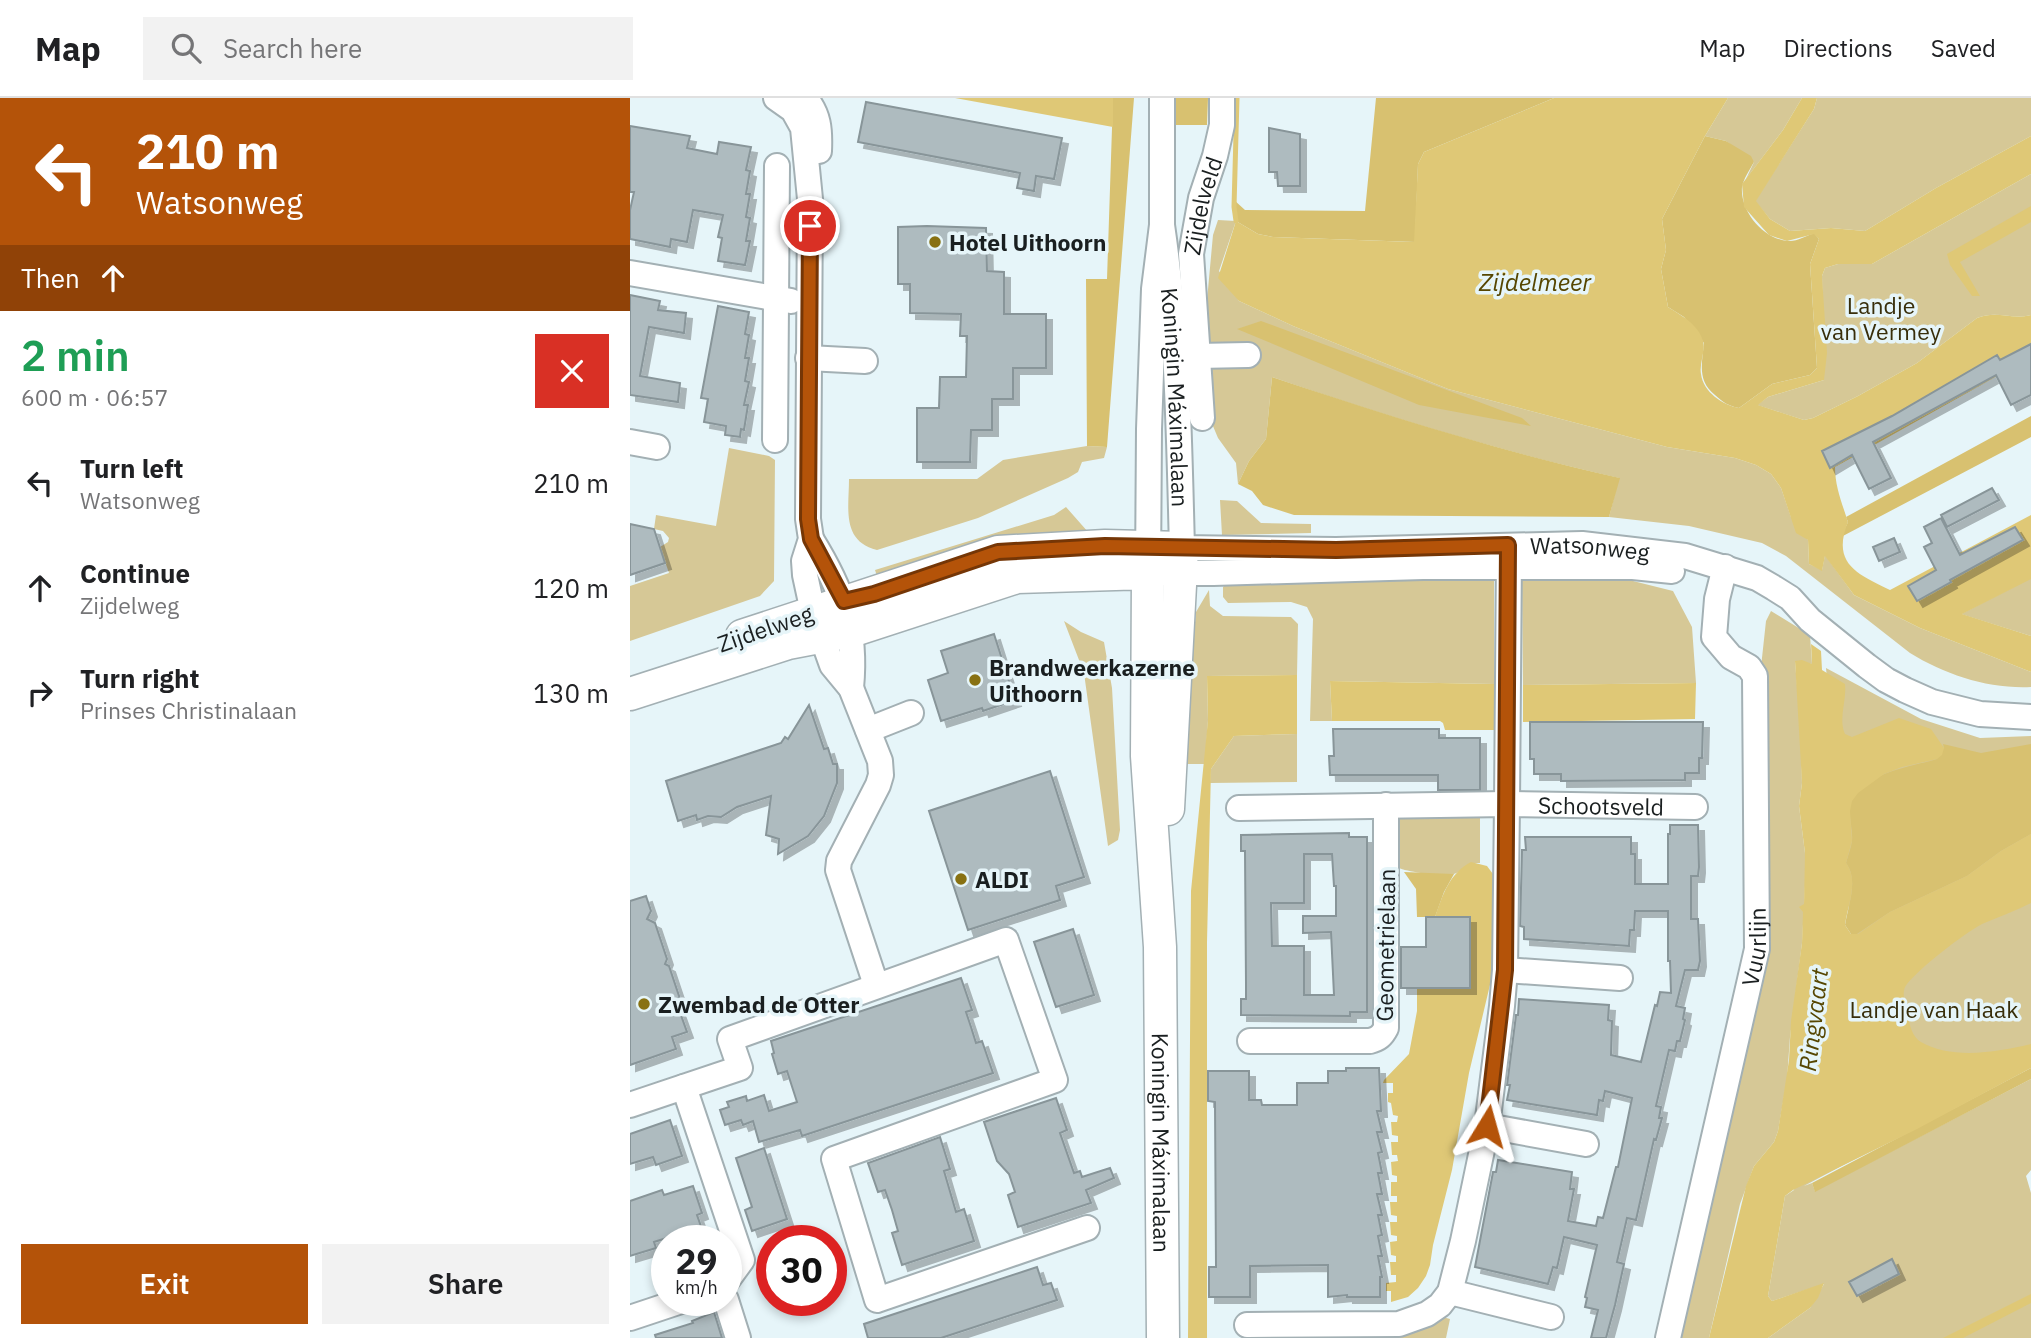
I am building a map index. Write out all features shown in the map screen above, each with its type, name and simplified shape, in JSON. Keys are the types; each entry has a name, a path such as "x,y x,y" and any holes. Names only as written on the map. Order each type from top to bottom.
{"main road":[{"name":"Zijdelweg","path":"630,673 847,616 874,594 998,552 1086,547 1148,560 1181,561"},
{"name":"Koningin Máximalaan","path":"1148,560 1147,756 1160,947 1164,1338"},
{"name":"Koningin Máximalaan","path":"1160,947 1181,561"},
{"name":"Zijdelweg","path":"630,694 788,643 816,624"}],"street":[{"name":"Koningin Máximalaan","path":"1148,560 1149,429 1154,289 1161,225 1162,98"},
{"name":"Zijdelveld","path":"1202,418 1191,254 1201,198 1222,125 1222,98"},
{"path":"794,101 803,128 810,199 808,519 811,539 847,616 854,658 851,688"},
{"path":"775,440 777,166"},
{"name":"Koningin Máximalaan","path":"1161,225 1172,304 1179,428 1181,561"},
{"path":"630,273 809,304"},
{"path":"1197,356 1248,355"},
{"path":"808,358 865,361"},
{"path":"630,442 657,447"},
{"path":"811,539 804,561 816,624 832,665 851,688 880,761 881,775 839,861 838,870 876,985"},
{"name":"Watsonweg","path":"1181,561 1423,567 1509,557 1557,544 1685,556 1723,574 1757,578 1776,589 1790,598 1810,620 1886,680 1932,702 1980,714 2031,717"},
{"path":"1247,1325 1387,1332 1427,1314 1440,1305 1450,1292 1487,1126 1505,970 1509,557"},
{"name":"Vuurlijn","path":"1668,1338 1757,949 1755,676 1749,667 1731,657 1714,637 1723,574"},
{"path":"868,730 911,713"},
{"path":"1239,808 1507,804"},
{"name":"Schootsveld","path":"1507,804 1695,807"},
{"name":"Geometrielaan","path":"1250,1041 1370,1041 1383,1034 1386,1028 1386,806"},
{"path":"630,1105 740,1068 730,1039 1006,940 1055,1080 834,1159 877,1300 1087,1228"},
{"path":"1505,970 1620,978"},
{"path":"684,1087 730,1225"},
{"path":"1487,1126 1586,1144"},
{"path":"1450,1292 1551,1317"},
{"path":"630,1318 651,1311"},
{"path":"731,1316 738,1338"}],"green space":[{"path":"1728,98 1802,98 1783,130 1746,179 1754,162 1726,141 1705,136"},
{"path":"1817,98 2031,98 2031,136 1865,231 1831,228 1790,231 1770,219 1755,201 1814,109"},
{"name":"Landje van Vermey","path":"2031,174 2031,315 1991,315 1977,318 1917,363 1813,418 1804,420 1757,405 1768,397 1824,380 1822,276 1825,268 1838,264 1872,264"},
{"path":"1218,220 1236,221 1219,271 1239,301 1448,389 1667,447 1735,458 1756,465 1771,474 1781,488 1791,517 1808,540 1809,564 1822,570 1825,555 1854,595 1920,628 2031,672 2031,687 1983,683 1924,661 1910,653 1786,556 1762,543 1689,526 1609,517 1619,478 1444,432 1272,377 1266,439 1249,461 1238,484 1236,463 1218,438 1210,419 1205,322 1213,235"},
{"path":"1087,446 1107,447 1104,458 1082,462 1078,472 1068,478 978,518 877,550 865,546 852,531 848,512 849,479 977,479 1003,460"},
{"path":"729,448 769,456 775,460 774,581 760,596 630,641 630,586 669,573 660,547 668,542 669,538 663,531 654,529 656,515 716,526"},
{"path":"1220,500 1237,501 1261,523 1311,524 1311,533 1222,535"},
{"path":"1066,507 1096,541 877,576 875,570 1054,515"},
{"path":"1340,575 1494,578 1494,684 1330,681 1332,721 1310,721 1313,619 1307,607 1291,602 1228,603 1223,597 1223,587 1227,583"},
{"path":"2031,578 2031,636 1961,614"},
{"path":"1522,581 1633,581 1673,591 1692,627 1696,683 1523,685"},
{"path":"1209,590 1210,606 1223,616 1291,617 1298,624 1297,675 1207,676 1205,764 1182,764 1196,612"},
{"path":"1771,611 1810,635 1812,664 1795,662 1802,783 1799,806 1805,853 1805,886 1802,943 1787,1079 1774,1142 1754,1166 1740,1204 1709,1338 1675,1338 1753,1015 1761,667 1766,621"},
{"path":"1064,621 1104,642 1112,688 1120,830 1118,840 1108,846 1084,673"},
{"name":"Landje van Haak","path":"1826,668 1921,719 1980,738 2031,736 2031,1065 1804,1186 1812,1183 1815,1191 2031,1079 2031,1170 2026,1176 2031,1193 2031,1338 1768,1338 1810,1308 1824,1284 1772,1301 1768,1296 1785,1196 1794,1190 1851,934"},
{"path":"1297,734 1297,782 1210,783 1211,769 1234,736"},
{"path":"1480,817 1480,863 1449,875 1397,867 1393,819"},
{"path":"1439,1316 1450,1319 1446,1338 1399,1338 1403,1331"}],"shaded area":[{"path":"1113,98 1134,98 1107,447 1087,446 1086,279 1107,279"},
{"path":"1175,98 1208,98 1207,125 1175,125"},
{"path":"1376,98 1554,98 1424,152 1418,164 1415,242 1273,237 1258,234 1236,221 1234,200 1245,210 1365,211"},
{"path":"1705,136 1726,141 1751,156 1754,162 1743,184 1742,196 1749,214 1762,229 1788,241 1814,233 1819,239 1810,264 1817,368 1810,375 1772,384 1739,408 1723,402 1705,384 1702,371 1704,343 1684,317 1668,307 1661,269 1666,250 1662,219"},
{"path":"1261,321 1522,418 1531,426 1419,405 1237,329"},
{"path":"1272,377 1444,432 1620,478 1609,517 1294,515 1263,505 1252,491 1238,484 1249,461 1266,439"},
{"path":"2031,416 2031,437 1841,537 1848,522 1846,517"},
{"path":"1943,744 1981,753 2031,744 2031,834 2001,851 1967,876 1890,912 1857,934 1851,934 1845,925 1852,885 1852,877 1846,863 1852,841 1850,808 1854,796 1862,787 1885,774 1937,759 1944,748"},
{"path":"1404,872 1454,874 1435,917 1417,917 1416,889"},
{"path":"2031,1068 2031,1079 1815,1192 1812,1183"}],"water":[{"path":"955,98 1113,98 1113,127"},
{"name":"Zijdelmeer","path":"1554,98 1728,98 1662,219 1666,250 1661,269 1668,307 1684,317 1701,335 1704,349 1701,370 1703,381 1720,401 1739,408 1772,384 1810,375 1817,368 1810,264 1819,239 1814,234 1787,241 1769,235 1744,207 1742,184 1783,130 1802,98 1817,98 1814,109 1756,201 1770,219 1790,231 1831,228 1865,231 2031,136 2031,174 1872,264 1838,264 1825,268 1822,276 1827,353 1824,380 1768,397 1758,405 1804,420 1813,418 1917,363 1977,318 1991,315 2031,315 2031,357 1835,467 1835,474 1848,522 1843,548 1845,558 1858,573 1890,590 2031,515 2031,579 1962,614 2031,636 2031,672 1920,628 1854,595 1825,556 1822,571 1809,564 1808,540 1796,533 1781,488 1771,474 1756,465 1735,458 1667,447 1448,389 1239,301 1218,278 1236,221 1258,234 1273,237 1414,242 1418,164 1424,152"},
{"path":"2031,206 2031,222 1960,262 1980,296 1972,296 1950,265 1947,254"},
{"name":"Ringvaart","path":"1811,644 1821,651 1822,670 1845,684 1842,722 1845,734 1852,737 1899,718 1931,729 1944,748 1937,759 1884,774 1858,793 1852,801 1852,841 1846,863 1852,877 1852,885 1845,925 1851,934 1858,934 1890,912 1967,876 2001,851 2031,834 2031,903 1982,924 1964,935 1914,977 1905,987 1904,995 1909,1022 1915,1037 1921,1042 1933,1048 1961,1053 1990,1052 2031,1044 2031,1068 1785,1196 1768,1296 1772,1301 1824,1283 1818,1298 1810,1308 1768,1338 1709,1338 1746,1186 1754,1166 1774,1142 1778,1131 1789,1060 1791,1021 1802,943 1803,912 1799,907 1804,904 1805,853 1799,806 1802,783 1795,661 1802,660 1812,664"},
{"path":"1297,675 1297,734 1234,736 1211,769 1207,942 1207,1338 1188,1338 1191,891 1208,720 1207,676"},
{"path":"1330,681 1494,684 1494,730 1445,730 1440,721 1332,721"},
{"path":"1696,683 1695,719 1523,722 1523,685"},
{"path":"1471,862 1487,866 1496,878 1494,968 1469,1073 1452,1170 1430,1265 1418,1288 1408,1297 1391,1302 1391,1291 1386,1291 1386,1283 1396,1282 1396,1275 1391,1275 1390,1262 1396,1262 1396,1256 1391,1255 1390,1242 1397,1241 1397,1236 1391,1235 1390,1222 1397,1222 1397,1216 1391,1215 1390,1202 1397,1202 1397,1196 1391,1196 1391,1182 1397,1182 1397,1176 1392,1175 1391,1162 1398,1161 1397,1155 1392,1155 1391,1142 1398,1142 1398,1136 1392,1135 1391,1122 1397,1122 1398,1116 1393,1115 1391,1103 1388,1102 1388,1093 1393,1093 1393,1083 1383,1083 1409,1054 1417,1011 1417,988 1470,961 1470,917 1435,917 1452,879"},
{"path":"2031,1294 2031,1303 1963,1338 1943,1338"}],"building":[{"path":"866,102 1062,138 1054,179 1036,176 1034,191 1017,188 1020,173 858,142"},
{"path":"630,126 690,136 687,148 717,154 719,142 751,147 746,170 750,171 746,194 750,194 746,217 750,218 746,241 750,241 745,265 718,261 722,238 718,237 723,215 693,210 687,242 671,239 670,247 630,239 630,210 634,192 630,192"},
{"path":"1269,128 1300,134 1300,186 1278,186 1277,172 1269,172"},
{"path":"898,227 986,228 987,271 1004,272 1004,314 1046,314 1046,368 1013,368 1013,399 992,399 992,430 971,430 970,462 917,462 917,408 939,408 940,377 966,377 967,336 960,336 961,314 910,313 910,284 898,284"},
{"path":"630,295 660,301 658,310 686,313 684,333 649,327 640,376 680,383 678,402 630,395"},
{"path":"718,306 749,312 745,334 749,335 745,358 749,358 745,381 749,382 744,405 748,405 744,430 741,429 740,437 725,435 726,426 704,422 708,399 701,398"},
{"path":"2031,344 2031,395 2011,405 1996,375 1873,442 1891,478 1869,489 1852,455 1830,468 1822,451 1892,416 1997,355 2000,360"},
{"path":"1992,488 1999,500 1947,527 1941,515"},
{"path":"1941,518 1960,555 2015,527 2023,540 1917,601 1908,586 1936,570 1924,547 1932,543 1924,527"},
{"path":"630,524 654,529 665,563 630,575"},
{"path":"1894,538 1900,552 1879,561 1873,547"},
{"path":"994,634 1015,700 941,721 928,680 948,673 941,651"},
{"path":"809,705 824,749 828,748 833,764 837,764 837,783 824,816 808,836 778,854 779,839 766,835 771,796 737,807 721,817 708,816 697,820 696,815 678,821 666,781 781,743 785,737 788,739"},
{"path":"1530,722 1703,722 1699,773 1685,773 1685,780 1561,781 1561,774 1534,774 1534,759 1530,759"},
{"path":"1333,729 1439,729 1439,738 1480,738 1480,790 1438,790 1438,775 1330,775 1329,756 1334,756"},
{"path":"1050,771 1084,877 1056,886 1060,900 968,930 929,811"},
{"path":"1670,825 1698,825 1699,867 1698,876 1691,876 1691,919 1698,919 1700,961 1698,970 1685,970 1676,1006 1685,1008 1685,1020 1675,1051 1669,1050 1656,1106 1661,1107 1659,1118 1662,1118 1656,1140 1654,1139 1636,1220 1627,1218 1617,1262 1624,1264 1606,1338 1591,1338 1598,1310 1585,1307 1585,1297 1597,1245 1564,1237 1557,1268 1553,1267 1548,1284 1475,1267 1493,1172 1496,1172 1498,1160 1572,1172 1570,1189 1574,1189 1568,1221 1596,1226 1598,1217 1603,1218 1618,1167 1632,1098 1605,1091 1603,1101 1599,1100 1597,1115 1507,1100 1516,1015 1519,999 1609,1005 1608,1020 1612,1021 1611,1055 1641,1062 1660,992 1671,993 1668,911 1635,911 1634,930 1630,930 1629,946 1524,939 1524,927 1520,926 1522,850 1526,850 1525,837 1631,837 1631,854 1635,854 1635,884 1668,884"},
{"path":"1349,833 1349,837 1367,837 1367,1012 1350,1012 1350,1016 1241,1015 1241,999 1246,999 1246,984 1245,851 1241,851 1241,835","holes":["1304,854 1332,854 1336,916 1303,916 1303,933 1331,932 1334,995 1304,995 1304,946 1272,946 1271,903 1304,903"]},
{"path":"646,896 651,911 647,919 655,923 667,959 665,964 669,966 682,1005 678,1007 687,1032 672,1037 676,1049 630,1065 630,901"},
{"path":"1426,917 1470,917 1470,988 1401,988 1401,947 1426,947"},
{"path":"1073,929 1094,995 1056,1007 1034,942"},
{"path":"961,978 972,1010 966,1012 976,1043 982,1041 993,1073 802,1136 800,1130 759,1142 753,1121 743,1125 741,1120 725,1125 720,1110 729,1107 727,1102 746,1096 747,1101 764,1095 769,1111 797,1102 787,1071 778,1074 771,1041"},
{"path":"1346,1068 1379,1068 1381,1111 1377,1111 1382,1132 1377,1132 1382,1152 1378,1153 1382,1173 1378,1173 1382,1194 1377,1194 1382,1215 1378,1215 1382,1235 1378,1236 1382,1256 1378,1256 1382,1277 1380,1297 1328,1297 1328,1265 1250,1266 1250,1297 1209,1297 1209,1267 1216,1267 1215,1102 1208,1101 1208,1071 1249,1071 1249,1100 1261,1100 1262,1105 1297,1105 1297,1083 1328,1083 1328,1071 1346,1071"},
{"path":"1056,1098 1067,1130 1060,1133 1074,1173 1080,1171 1082,1177 1110,1168 1114,1178 1086,1190 1091,1203 1018,1227 1008,1195 1015,1192 1009,1174 997,1161 984,1122"},
{"path":"670,1120 682,1156 656,1165 653,1157 630,1164 630,1134"},
{"path":"940,1137 950,1169 944,1171 956,1212 964,1209 974,1241 902,1265 892,1233 898,1231 892,1210 885,1190 878,1192 868,1163"},
{"path":"764,1148 787,1219 770,1225 756,1225 756,1230 752,1231 745,1210 752,1207 736,1158"},
{"path":"693,1186 702,1213 697,1215 701,1225 651,1225 651,1250 630,1256 630,1201 662,1190 664,1195"},
{"path":"1892,1259 1899,1274 1857,1296 1849,1282"},
{"path":"1037,1267 1043,1285 1051,1283 1057,1300 941,1338 868,1338 864,1324"},
{"path":"704,1316 715,1316 722,1338 656,1338 655,1335 693,1323 692,1321"}],"waterway":[{"path":"1236,221 1234,207 1237,98"}],"place":[{"name":"Hotel Uithoorn","path":"935,242"},
{"name":"Brandweerkazerne Uithoorn","path":"975,680"},
{"name":"ALDI","path":"961,879"},
{"name":"Zwembad de Otter","path":"644,1004"}],"route":[{"path":"810,226 808,519 811,539 844,601 874,594 998,552 1105,546 1336,550 1508,545 1505,970 1487,1126"}]}
